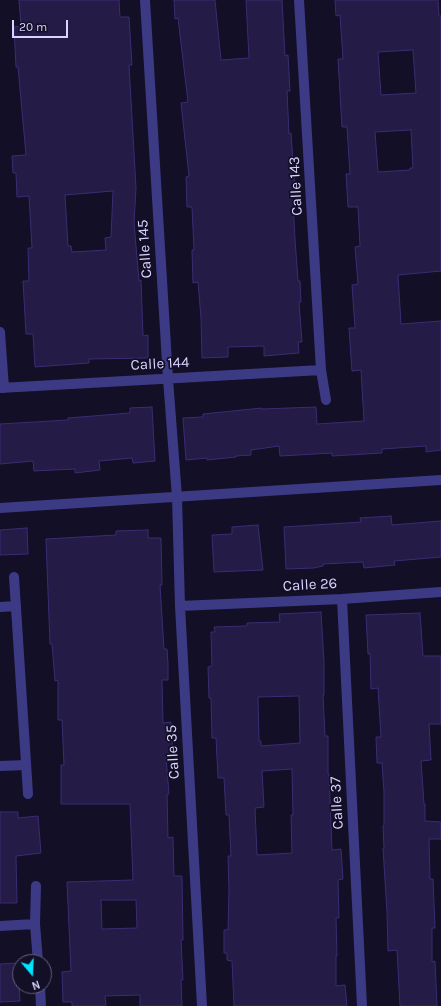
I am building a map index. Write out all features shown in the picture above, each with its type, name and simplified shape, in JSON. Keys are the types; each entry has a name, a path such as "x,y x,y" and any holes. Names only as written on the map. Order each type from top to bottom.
{"street":[{"name":"Calle 145","path":"145,0 168,379 177,497"},
{"name":"Calle 143","path":"299,0 321,370 326,400"},
{"path":"0,332 2,388"},
{"name":"Calle 144","path":"2,388 321,370"},
{"path":"0,508 441,480"},
{"name":"Calle 35","path":"177,497 180,606 202,1006"},
{"path":"14,577 28,794"},
{"name":"Calle 26","path":"180,606 441,592"},
{"name":"Calle 37","path":"342,598 362,1006"},
{"path":"0,607 16,606"},
{"path":"0,766 26,765"},
{"path":"36,886 35,924 37,954"},
{"path":"0,926 35,924"},
{"path":"40,994 41,1006"}],"building":[{"path":"19,0 119,0 120,17 129,17 132,65 129,65 136,188 134,223 139,281 141,280 143,336 148,335 148,358 89,359 89,363 35,367 33,334 26,334 23,281 29,281 28,248 32,248 29,196 17,197 16,173 13,173 12,156 26,155 18,67 16,67 14,27 21,26","holes":["113,191 111,237 105,238 106,250 72,252 71,246 68,246 65,195"]},
{"path":"174,0 215,0 221,60 249,58 246,0 282,0 285,56 288,55 290,91 287,91 289,134 291,133 296,203 293,203 295,239 298,281 300,281 301,302 299,302 302,342 298,342 299,353 264,356 264,346 228,347 228,357 202,358 198,282 193,283 192,250 194,250 192,207 187,207 186,177 189,176 181,103 188,102 178,18 175,19"},
{"path":"335,0 438,0 439,16 441,16 441,271 398,275 401,324 441,321 441,450 426,452 426,446 382,449 382,453 332,456 332,453 280,456 279,446 251,450 251,455 207,460 207,458 186,460 183,418 203,417 203,414 262,408 316,407 317,424 364,421 361,370 352,371 349,328 355,328 352,285 358,284 355,247 360,246 358,207 348,207 346,174 350,174 347,127 342,127 338,59 343,59 340,15 336,16","holes":["413,50 416,93 381,95 378,52","411,130 413,168 410,168 410,170 378,172 375,132"]},
{"path":"152,407 155,461 133,463 132,458 99,461 100,470 75,473 75,469 34,471 33,461 0,464 0,424 68,420 68,418 130,413 130,408"},
{"path":"391,516 392,525 441,521 441,557 394,561 395,565 364,568 363,562 323,564 323,566 314,568 286,569 284,527 361,522 360,518"},
{"path":"258,525 263,570 214,572 212,535 232,534 232,527"},
{"path":"27,528 28,554 0,555 0,530"},
{"path":"148,530 148,538 161,538 162,585 160,585 164,649 167,649 168,664 168,680 162,680 163,723 171,722 173,757 166,757 169,794 167,794 168,838 173,837 174,876 182,876 182,1006 140,1006 140,995 105,996 106,1006 72,1006 72,1002 63,1002 62,972 71,971 67,882 133,880 130,804 61,804 61,765 64,765 62,720 58,720 58,680 55,681 52,644 50,644 46,539 116,535 116,531","holes":["101,900 136,900 137,928 102,929"]},
{"path":"321,612 324,662 323,695 325,736 328,736 328,774 332,850 341,849 343,879 338,880 339,918 336,918 336,986 345,985 347,1006 234,1006 232,961 227,960 227,953 224,953 224,930 228,930 228,856 231,856 229,815 226,815 224,778 218,778 216,738 212,738 211,698 209,698 208,667 212,666 211,632 215,632 214,627 247,626 247,623 280,622 279,614","holes":["299,696 300,743 261,746 261,741 259,741 258,697","292,769 292,853 257,855 255,808 264,807 262,771"]},
{"path":"420,613 423,656 441,656 441,724 429,724 431,760 421,761 425,821 441,822 441,839 429,839 430,879 433,879 435,928 432,928 432,962 435,961 437,1006 400,1006 397,950 388,951 383,848 384,792 382,763 377,763 376,737 381,737 378,688 371,689 370,653 368,654 366,615"},
{"path":"0,812 18,812 18,818 38,816 41,853 16,856 17,903 0,903"},
{"path":"12,963 12,994 20,994 20,1001 0,1002 0,964"}]}
